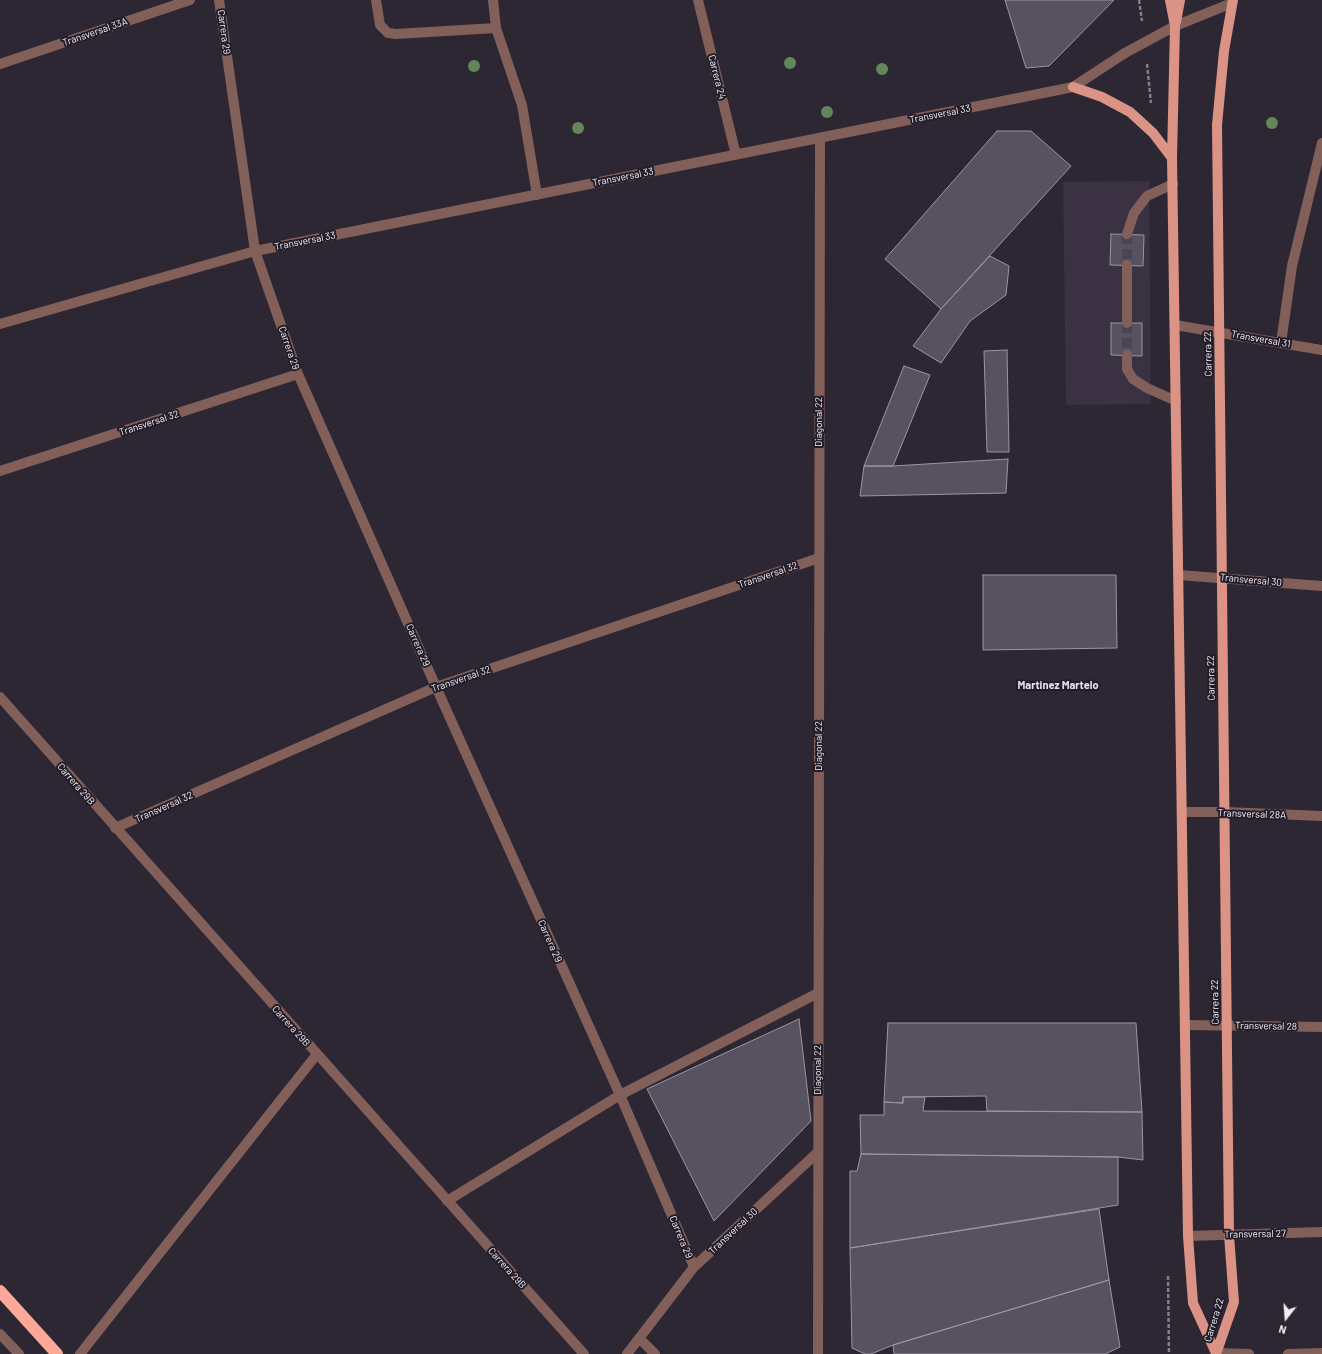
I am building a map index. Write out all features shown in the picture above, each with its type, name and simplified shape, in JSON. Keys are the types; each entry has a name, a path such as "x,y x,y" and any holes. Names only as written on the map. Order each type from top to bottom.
{"highway":[{"path":"0,1291 57,1354"}],"main road":[{"name":"Carrera 22","path":"1170,0 1175,26"},
{"name":"Carrera 22","path":"1180,0 1175,26 1172,158 1188,1236 1193,1303 1216,1354"},
{"name":"Carrera 22","path":"1216,1354 1234,1302 1229,1235 1218,125 1224,51 1233,2"},
{"path":"1072,87 1102,97 1130,112 1153,133 1172,158"}],"street":[{"name":"Transversal 33A","path":"0,64 190,0"},
{"name":"Carrera 29","path":"219,0 255,251 298,374 436,687 620,1095 694,1267"},
{"path":"376,0 380,25 388,33 396,34 496,28"},
{"path":"493,0 496,28 522,105 537,195"},
{"name":"Carrera 24","path":"698,0 736,155"},
{"name":"Transversal 33","path":"0,324 255,251 1072,87 1125,53 1175,26 1233,2"},
{"name":"Diagonal 22","path":"818,1354 820,138"},
{"path":"1281,342 1292,266 1322,143"},
{"path":"1127,234 1134,213 1147,196 1173,184"},
{"path":"1127,266 1127,323"},
{"name":"Transversal 31","path":"1175,325 1322,350"},
{"path":"1127,355 1127,369 1133,379 1146,388 1176,401"},
{"name":"Transversal 32","path":"0,471 298,374"},
{"name":"Transversal 32","path":"115,828 436,687 819,558"},
{"name":"Transversal 30","path":"1179,575 1322,586"},
{"name":"Carrera 29B","path":"0,697 584,1354"},
{"name":"Transversal 28A","path":"1182,812 1225,812 1322,816"},
{"path":"447,1201 620,1095 818,993"},
{"name":"Transversal 28","path":"1186,1025 1322,1027"},
{"path":"80,1354 316,1054"},
{"name":"Transversal 30","path":"627,1354 694,1267 818,1152"},
{"name":"Transversal 27","path":"1188,1236 1322,1232"},
{"path":"0,1334 19,1354"},
{"path":"639,1338 655,1354"},
{"path":"1288,1354 1322,1353"},
{"path":"1216,1354 1249,1354"}],"shaded area":[{"path":"1149,181 1151,404 1066,405 1063,182"}],"building":[{"path":"1005,0 1114,0 1049,66 1026,68"},
{"path":"997,131 1031,131 1071,166 941,309 885,259"},
{"path":"1111,234 1144,235 1143,266 1110,265"},
{"path":"990,256 1009,266 1006,295 970,321 941,363 913,346 941,309"},
{"path":"1111,323 1142,323 1142,356 1111,355"},
{"path":"1007,350 1009,452 987,452 984,351"},
{"path":"904,366 930,375 893,466 864,466"},
{"path":"1008,459 1006,493 860,496 864,466 893,466"},
{"path":"983,575 1116,575 1117,648 983,650"},
{"path":"799,1019 811,1121 714,1221 647,1089"},
{"path":"888,1023 1136,1023 1142,1112 987,1111 986,1096 903,1097 903,1103 884,1102"},
{"path":"903,1097 925,1097 923,1111 1142,1112 1143,1160 1118,1157 861,1154 860,1115 884,1115 884,1102 903,1103"},
{"path":"861,1154 1118,1157 1118,1205 850,1248 850,1171 857,1171"},
{"path":"1099,1209 1109,1280 893,1345 871,1354 865,1354 852,1348 850,1248"},
{"path":"1109,1280 1120,1347 1105,1354 894,1354 893,1345"}],"tunnel":[{"path":"1127,234 1127,265"},
{"path":"1127,323 1127,355"}],"district":[{"name":"Martinez Martelo","path":"1058,685"}]}
